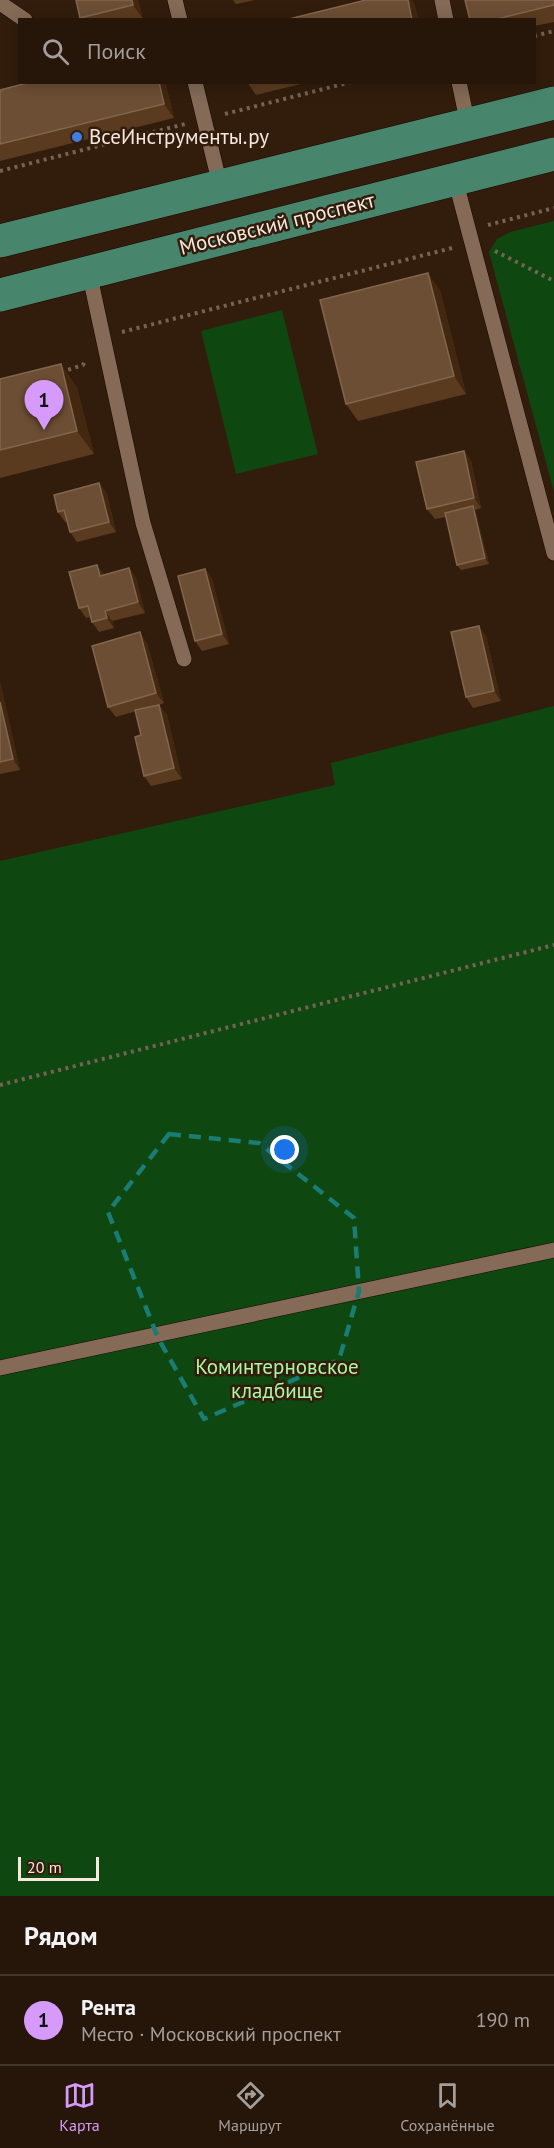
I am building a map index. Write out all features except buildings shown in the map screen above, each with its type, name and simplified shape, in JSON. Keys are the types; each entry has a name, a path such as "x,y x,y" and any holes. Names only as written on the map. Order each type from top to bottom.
{"main road":[{"path":"0,241 554,103"},
{"name":"Московский проспект","path":"0,295 554,154"}],"lane":[{"path":"175,0 180,18"},
{"path":"442,0 446,18"},
{"path":"0,3 22,18"},
{"path":"195,84 220,185"},
{"path":"459,84 468,125"},
{"path":"455,179 554,554"},
{"path":"88,272 143,523 184,659"},
{"path":"0,1368 554,1250"}],"path":[{"path":"536,36 554,31"},
{"path":"0,171 343,84"},
{"path":"52,374 83,365 90,350 103,337 454,247 478,227 554,208"},
{"path":"470,234 491,249 554,280"},
{"path":"0,1085 554,945"}],"highlighted area":[{"path":"169,1134 259,1143 354,1218 359,1291 339,1360 204,1419 158,1338 108,1212"}],"green space":[{"path":"554,221 554,492 489,252 497,239 510,232"},
{"path":"282,310 318,454 236,474 201,331"},
{"name":"Коминтерновское кладбище","path":"554,706 554,1896 0,1896 0,861 335,785 331,763"}],"place":[{"name":"ВсеИнструменты.ру","path":"77,137"},
{"name":"Рента","path":"44,430"}]}
